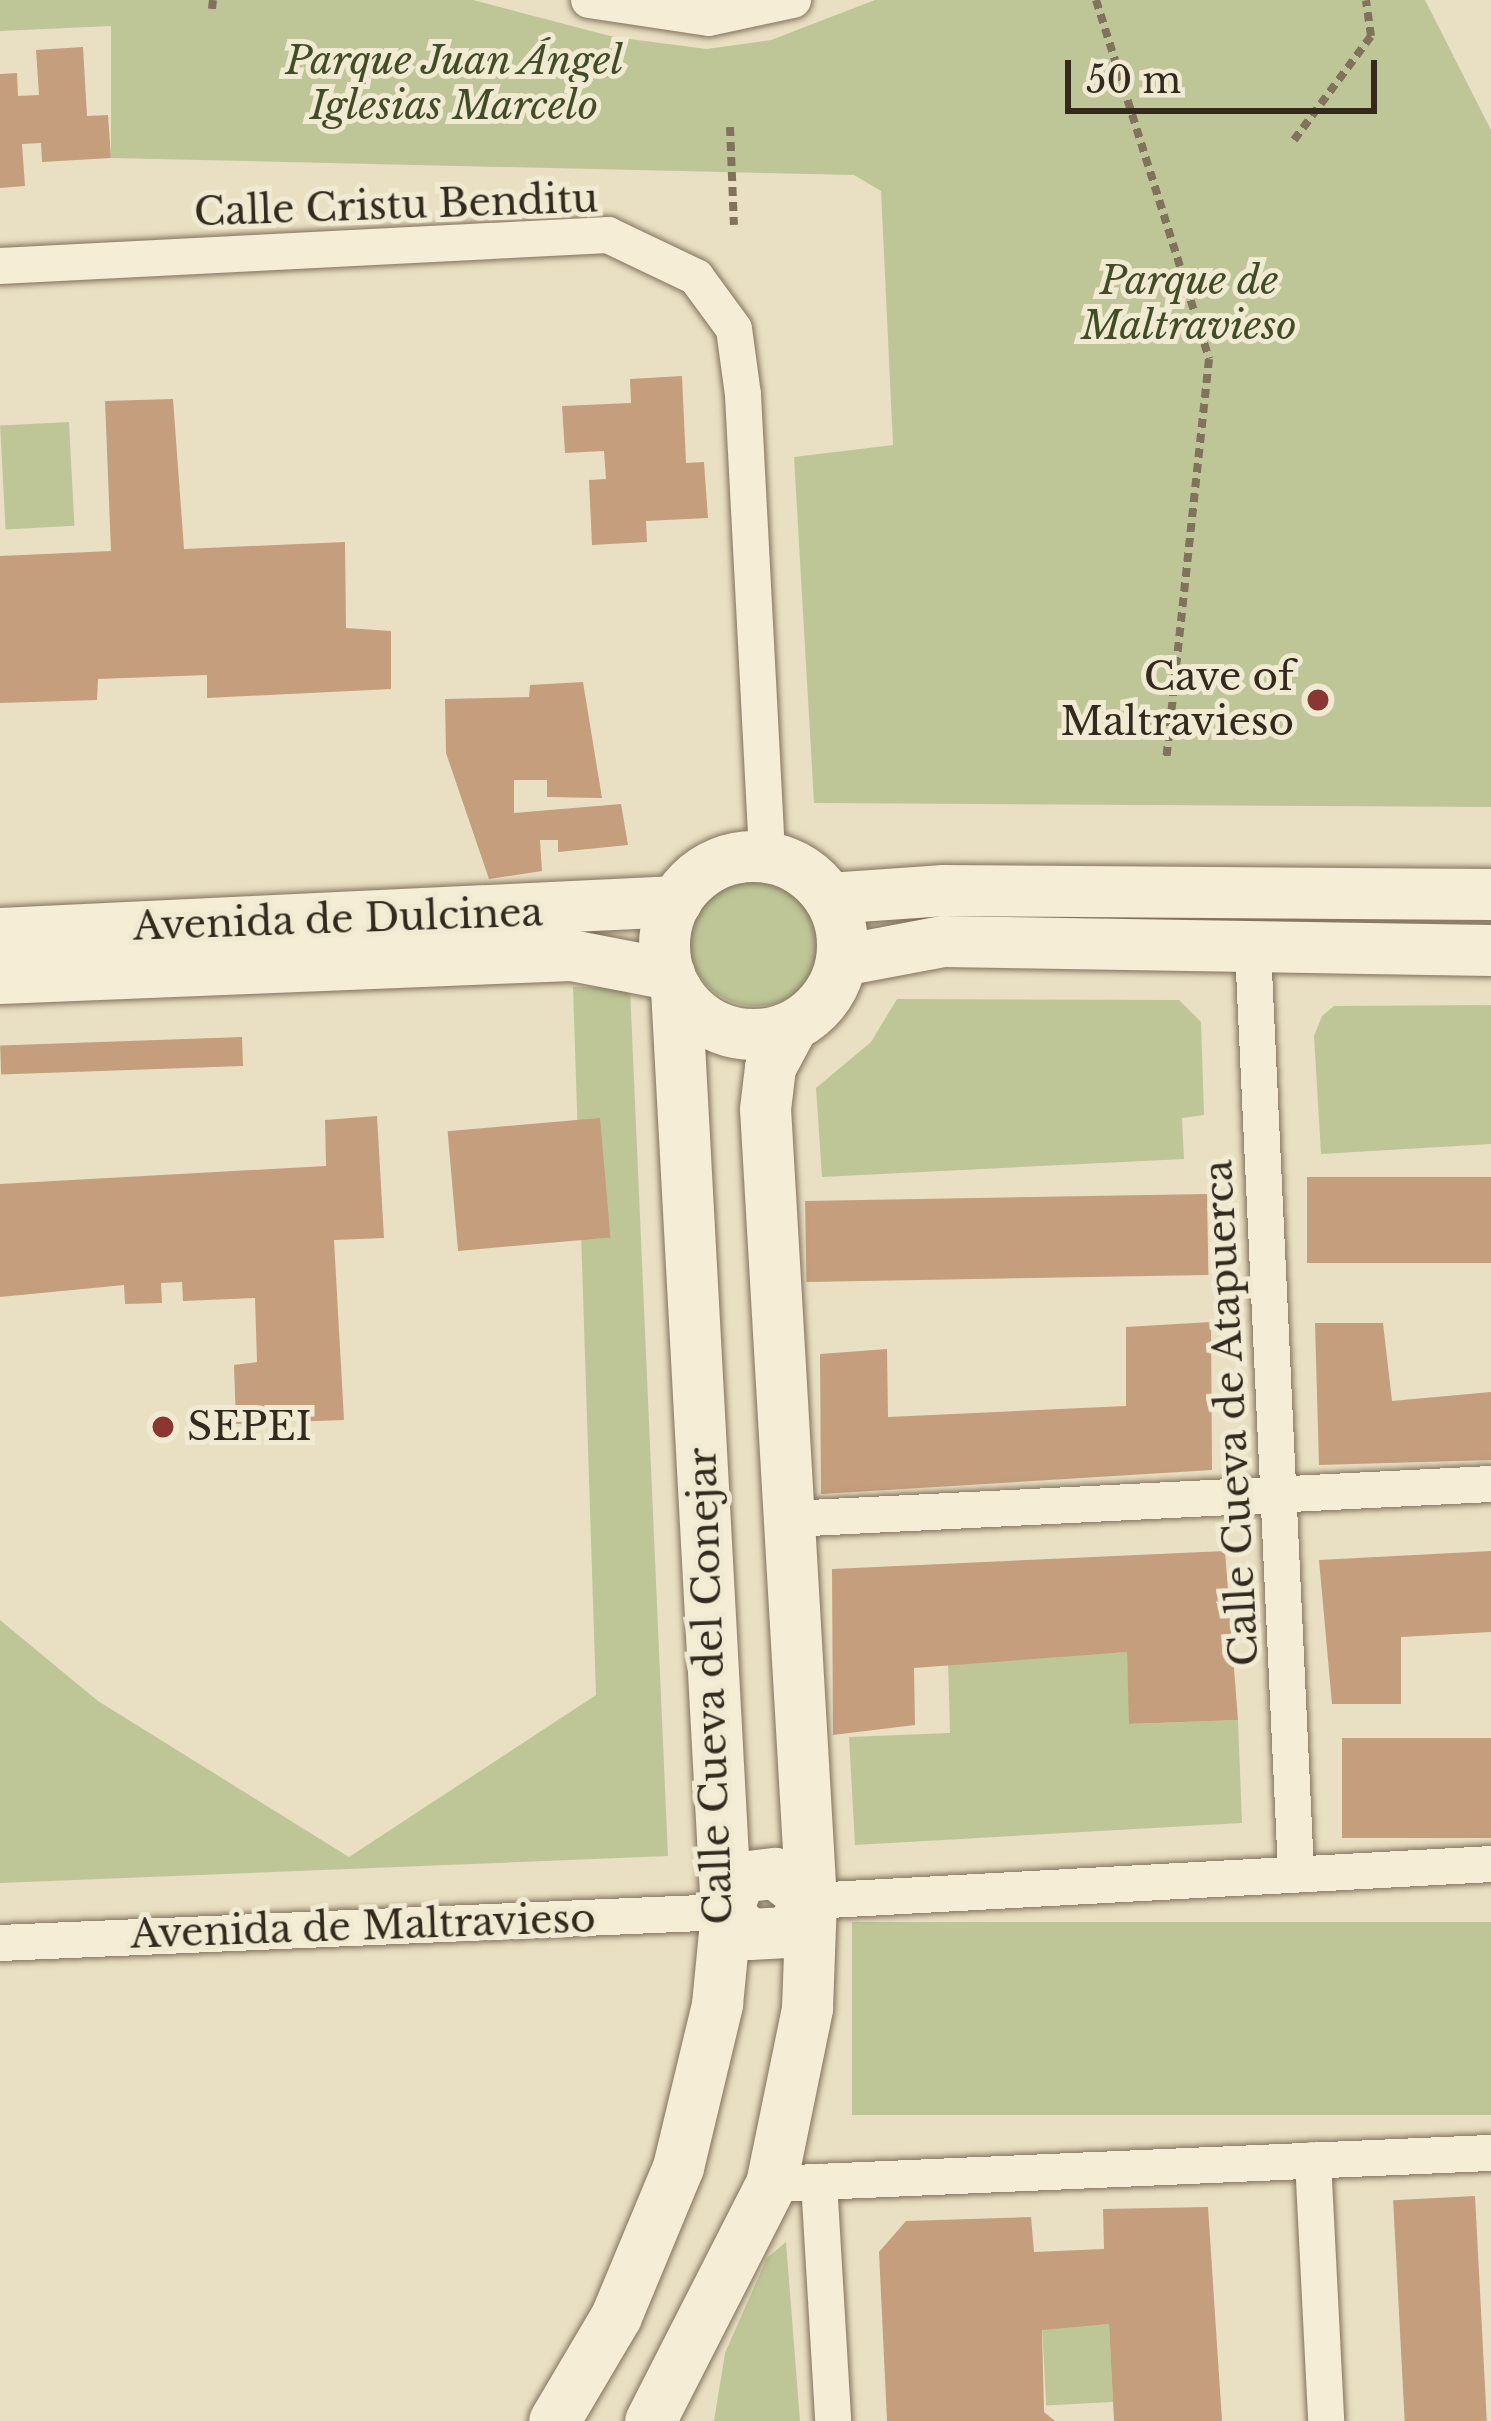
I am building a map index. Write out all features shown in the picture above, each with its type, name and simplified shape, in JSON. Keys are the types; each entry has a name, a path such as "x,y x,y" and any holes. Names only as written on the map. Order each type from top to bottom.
{"main road":[{"path":"766,857 808,875 829,898 842,960 823,1001 793,1026 754,1034 720,1028 672,981 676,901 718,863 766,857"},
{"path":"829,898 944,890 1491,894"},
{"name":"Avenida de Dulcinea","path":"0,933 676,901"},
{"path":"842,960 943,941 1491,950"},
{"name":"Avenida de Dulcinea","path":"0,978 571,955 672,981"},
{"name":"Calle Cueva del Conejar","path":"554,2421 616,2316 678,2167 716,2005 726,1912 672,981"},
{"name":"Calle Cueva del Conejar","path":"650,2421 680,2398 795,2183 811,1901 765,1109 770,1067 793,1026"},
{"path":"726,1912 740,1877 776,1874 811,1901"}],"street":[{"path":"589,0 709,18 794,0"},
{"name":"Calle Cristu Benditu","path":"0,266 608,235 696,277 734,329 743,395 766,857"},
{"name":"Calle Cueva de Atapuerca","path":"1252,949 1296,1872"},
{"path":"790,1520 1491,1484"},
{"path":"811,1901 1491,1864"},
{"name":"Avenida de Maltravieso","path":"0,1943 726,1912"},
{"path":"833,2421 795,2183 1491,2152"},
{"path":"1313,2160 1326,2421"}],"path":[{"path":"1096,0 1209,359 1166,760"},
{"path":"1294,140 1371,36 1366,0"},
{"path":"730,128 734,225"}],"green space":[{"name":"Parque de Maltravieso","path":"0,0 473,0 614,37 707,49 771,40 875,0 1425,0 1491,130 1491,807 814,803 794,457 893,445 881,191 854,175 111,158 111,26 0,31"},
{"path":"69,422 74,526 6,529 0,426"},
{"path":"756,870 782,875 804,890 819,912 824,938 819,964 804,986 782,1001 756,1006 730,1001 708,986 693,964 688,938 693,912 708,890 730,875"},
{"path":"573,987 630,988 668,1856 0,1883 0,1620 98,1701 349,1857 596,1695"},
{"path":"897,999 1179,1000 1201,1022 1204,1115 1182,1118 1184,1159 822,1177 816,1088 871,1042"},
{"path":"1491,1005 1491,1144 1321,1154 1314,1036 1322,1016 1334,1006"},
{"path":"1127,1652 1130,1724 1238,1720 1242,1823 855,1845 849,1737 950,1733 948,1661"},
{"path":"852,1922 1491,1922 1491,2115 852,2115"},
{"path":"786,2242 800,2421 714,2421 725,2353 767,2258"},
{"path":"1109,2324 1113,2402 1046,2405 1042,2328"}],"building":[{"path":"83,47 87,116 108,115 111,158 42,162 41,143 22,144 25,186 0,188 0,74 17,73 18,96 39,95 36,50"},
{"path":"682,376 686,463 704,462 708,518 646,521 647,542 592,545 589,480 606,479 604,451 565,453 562,406 631,403 630,379"},
{"path":"173,399 184,549 345,542 346,628 391,631 391,689 207,698 207,675 98,679 97,700 0,703 0,556 111,551 105,401"},
{"path":"583,682 602,798 547,797 547,780 514,780 514,813 621,804 628,845 558,852 558,840 540,840 542,871 489,879 446,753 445,699 529,697 530,685"},
{"path":"242,1037 243,1066 1,1074 0,1045"},
{"path":"377,1116 384,1238 334,1240 344,1420 236,1424 234,1365 257,1362 255,1298 183,1301 182,1282 161,1283 162,1303 125,1304 124,1285 0,1297 0,1184 326,1166 325,1120"},
{"path":"600,1118 610,1238 458,1251 448,1131"},
{"path":"1307,1177 1491,1177 1491,1263 1307,1263"},
{"path":"1207,1194 1208,1275 806,1282 805,1201"},
{"path":"1211,1322 1212,1470 821,1494 820,1354 887,1349 888,1417 1126,1406 1126,1327"},
{"path":"1315,1323 1383,1323 1392,1401 1491,1392 1491,1460 1319,1465"},
{"path":"1225,1551 1238,1720 1129,1724 1127,1652 914,1668 915,1725 833,1735 832,1569"},
{"path":"1491,1551 1491,1632 1401,1637 1401,1704 1332,1704 1319,1560"},
{"path":"1342,1738 1491,1738 1491,1838 1342,1838"},
{"path":"1475,2196 1487,2421 1405,2421 1393,2200"},
{"path":"1208,2207 1222,2421 1114,2421 1109,2324 1042,2330 1044,2412 1055,2421 887,2421 879,2252 906,2221 1031,2217 1034,2252 1104,2249 1103,2209"}],"place":[{"name":"Cave of Maltravieso","path":"1318,700"},
{"name":"SEPEI","path":"163,1427"}],"park label":[{"name":"Parque Juan Ángel Iglesias Marcelo","path":"454,84"}]}
